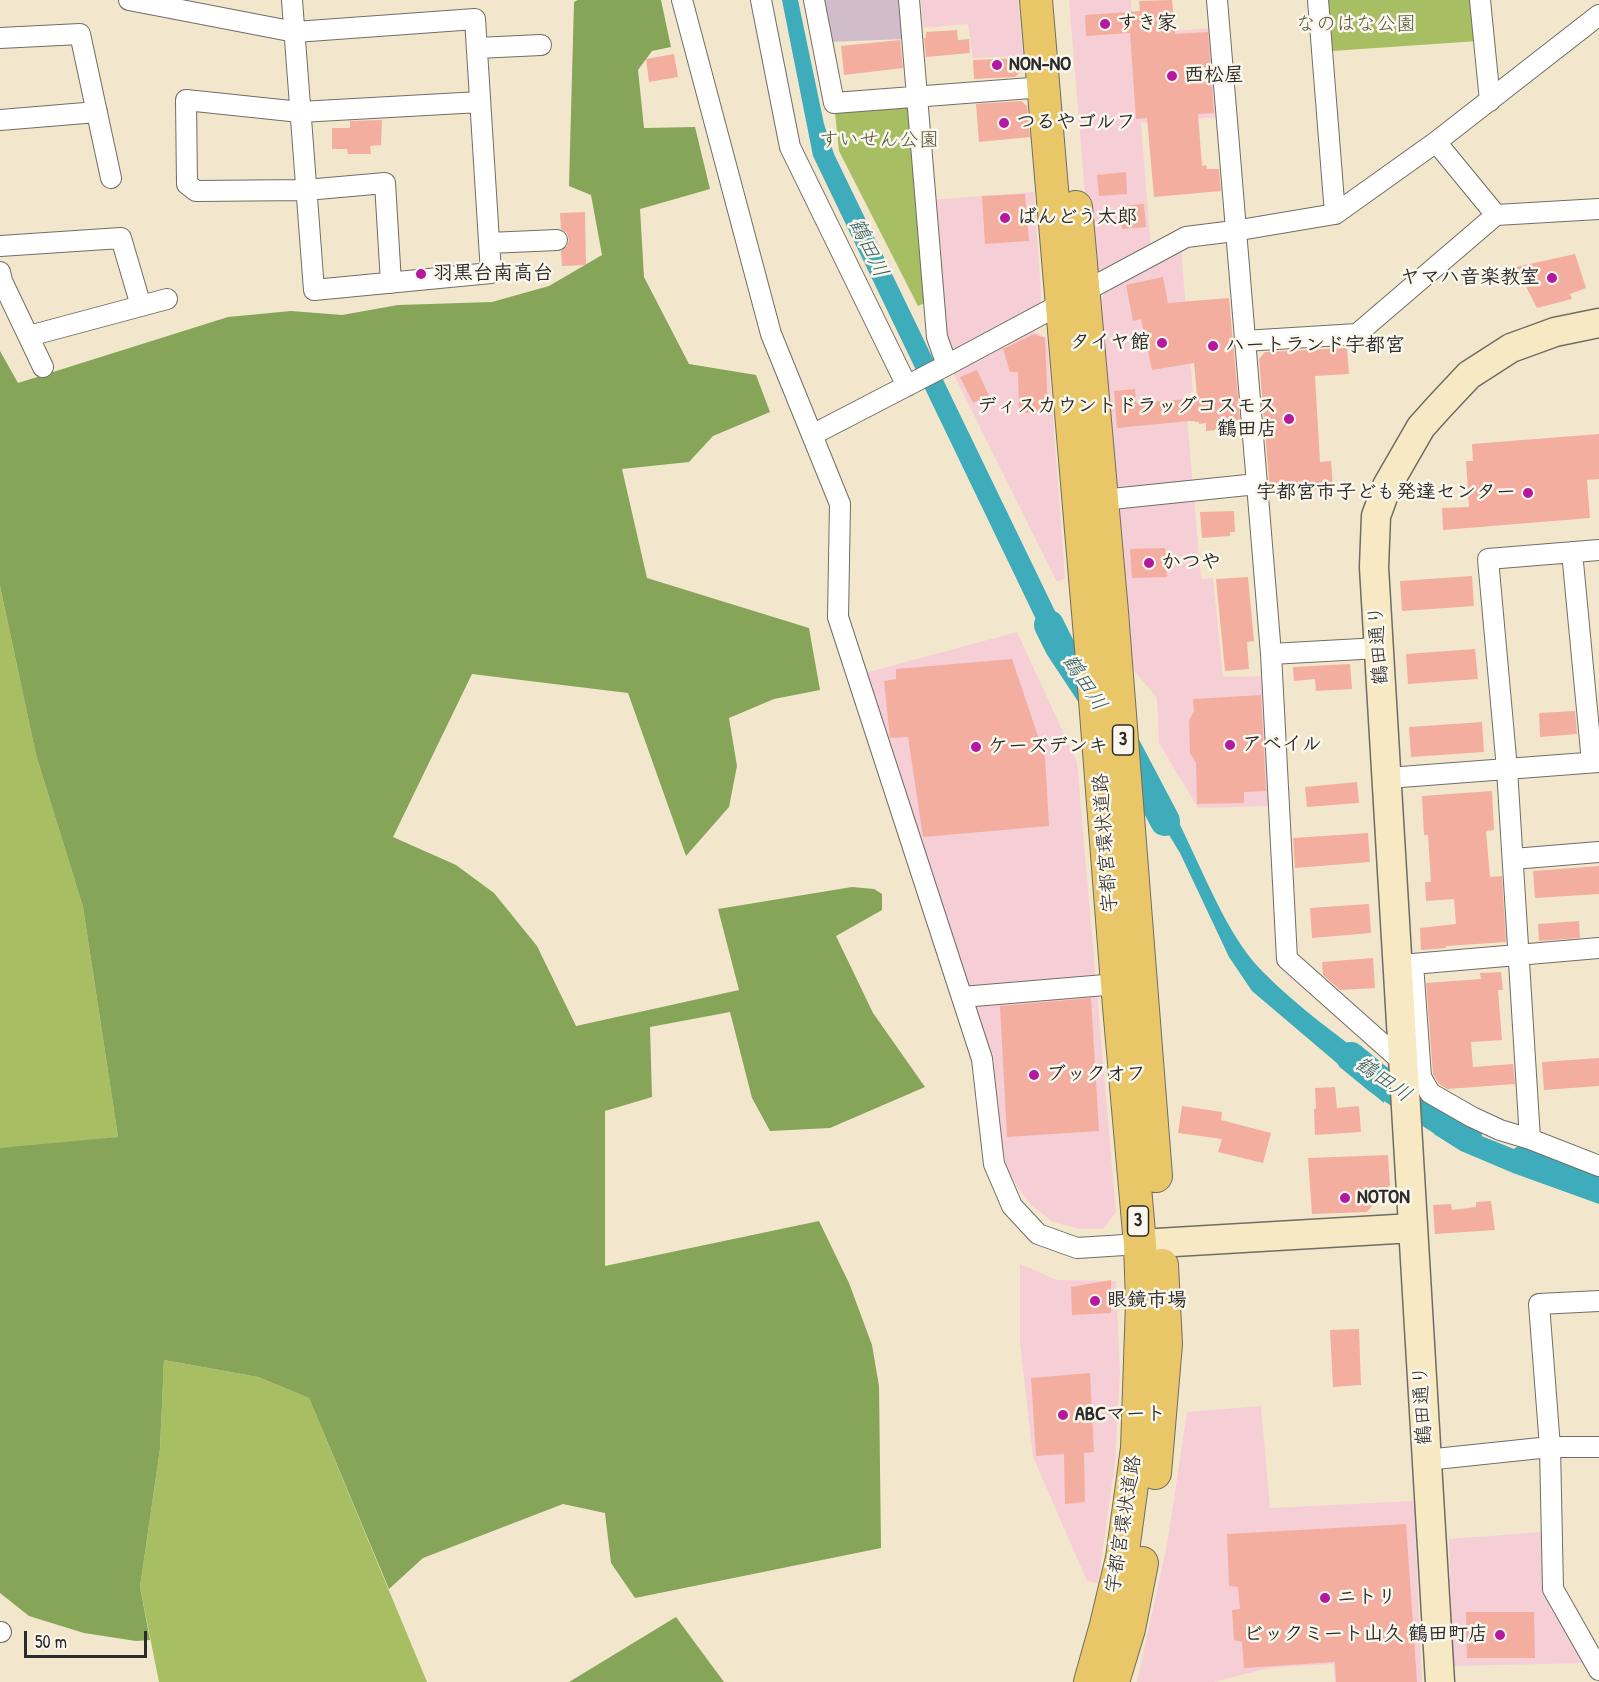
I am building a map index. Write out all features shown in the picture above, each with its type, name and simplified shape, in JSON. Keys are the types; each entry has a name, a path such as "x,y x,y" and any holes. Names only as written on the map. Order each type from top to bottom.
{"main road":[{"name":"宇都宮環状道路","path":"1036,0 1044,87 1102,501 1127,790 1151,1244 1142,1302 1137,1448 1122,1558 1090,1682"},
{"name":"宇都宮環状道路","path":"1058,0 1091,648 1117,984 1166,1344 1158,1455 1143,1562 1129,1629 1113,1682"}],"street":[{"path":"129,0 295,32 475,19 491,273 314,290 295,32 292,0"},
{"path":"682,0 771,334 840,504 838,617 982,1059 994,1164 1012,1206 1038,1234 1077,1248 1413,1227"},
{"path":"761,0 790,147 907,386"},
{"path":"814,0 834,103 1044,87"},
{"path":"909,0 937,337 947,365"},
{"path":"1217,0 1234,231 1271,654 1287,959 1405,1075"},
{"path":"1318,0 1335,214"},
{"path":"1480,0 1490,101"},
{"path":"1595,0 1599,7"},
{"path":"812,435 1186,237 1335,214 1436,142 1599,15"},
{"path":"0,38 80,34 111,178"},
{"path":"477,48 541,45"},
{"path":"391,283 385,183 306,190 196,191 187,184 186,100 300,112 480,102"},
{"path":"0,120 97,112"},
{"path":"1436,142 1496,216"},
{"path":"1244,341 1357,334 1496,216 1599,209"},
{"path":"0,246 122,238 141,306"},
{"path":"489,243 557,240"},
{"path":"0,272 2,281 43,367"},
{"path":"29,336 167,299"},
{"name":"鶴田通り","path":"1440,1682 1405,1075 1406,964 1388,778 1379,648 1374,567 1376,516 1387,486 1420,427 1469,375 1511,348 1556,332 1599,323"},
{"path":"1102,501 1257,484"},
{"path":"1530,1138 1507,769 1488,559 1599,550"},
{"path":"1388,778 1595,762 1572,552"},
{"path":"1271,654 1379,648"},
{"path":"1513,859 1599,852"},
{"path":"1599,948 1406,964 1421,1077 1430,1093 1500,1130 1530,1138 1599,1166"},
{"path":"962,997 1117,984"},
{"path":"1599,1301 1539,1304 1550,1448 1553,1589 1599,1670"},
{"path":"1426,1460 1550,1448 1599,1447"}],"shaded area":[{"path":"820,0 903,0 905,39 828,42"},
{"path":"921,0 1018,0 1023,56 973,58 968,24 923,28"},
{"path":"1069,0 1131,0 1133,34 1211,28 1218,117 1141,123 1151,249 1092,280"},
{"path":"1034,192 1042,308 950,359 931,200"},
{"path":"1181,250 1193,392 1185,394 1201,579 1213,578 1223,677 1266,676 1272,806 1198,808 1159,743 1157,698 1131,667 1099,306 1106,289"},
{"path":"1033,331 1047,338 1065,578 1057,582 953,373"},
{"path":"1017,632 1077,762 1116,1212 1103,1229 1079,1229 1053,1222 1031,1205 1003,1166 865,673"},
{"path":"1020,1264 1057,1280 1116,1281 1120,1374 1115,1462 1098,1583 1087,1581 1033,1457 1020,1343"},
{"name":"ニトリ","path":"1261,1406 1270,1508 1414,1501 1422,1682 1335,1682 1333,1664 1269,1668 1214,1682 1137,1682 1167,1545 1187,1412"},
{"path":"1542,1532 1544,1590 1592,1663 1453,1666 1449,1539"}],"green space":[{"path":"578,0 661,0 671,47 652,51 638,70 644,128 695,127 710,189 640,209 644,277 689,364 756,375 770,412 713,436 689,462 622,469 647,578 809,628 820,690 774,699 729,718 737,766 729,807 686,856 628,693 472,674 393,837 456,865 494,893 537,946 576,1026 739,990 718,909 852,887 874,889 882,894 882,910 836,936 873,1013 925,1087 830,1128 770,1131 752,1098 730,1012 650,1027 652,1097 605,1111 605,1266 819,1221 849,1283 872,1345 879,1386 881,1548 635,1598 611,1563 605,1513 563,1504 423,1558 389,1589 309,1398 258,1377 164,1360 160,1449 140,1587 150,1640 136,1641 84,1633 29,1616 0,1593 0,1148 118,1137 83,907 36,755 0,586 0,351 18,383 228,317 291,311 342,315 398,305 492,302 549,286 602,255 591,195 569,186 574,2"},
{"name":"なのはな公園","path":"1328,0 1473,0 1478,41 1332,51"},
{"name":"すいせん公園","path":"917,97 933,299 918,306 839,151 834,103"},
{"path":"0,586 36,755 83,907 118,1137 0,1151"},
{"path":"164,1360 258,1377 309,1398 427,1682 159,1682 140,1587 160,1449"},
{"path":"676,1617 724,1682 569,1682"}],"water":[{"path":"782,0 798,0 824,124 834,154 1067,636 1068,672 1043,634 813,156"},
{"path":"1143,750 1233,933 1262,971 1290,998 1382,1070 1384,1103 1252,991 1229,957 1180,853 1146,797"},
{"path":"1433,1112 1459,1127 1599,1183 1599,1204 1513,1173 1461,1151 1434,1134"}],"building":[{"path":"1172,0 1175,34 1208,32 1214,113 1198,114 1202,166 1206,165 1207,169 1219,169 1221,191 1154,197 1147,118 1136,119 1130,33 1086,36 1085,15 1140,11 1139,1"},
{"path":"957,30 958,40 969,39 970,53 926,57 924,38 926,38 926,32"},
{"path":"900,40 903,68 844,75 841,46"},
{"path":"674,54 678,77 649,82 646,59"},
{"name":"NON-NO","path":"1021,58 1022,71 1015,77 974,79 973,60"},
{"name":"つるやゴルフ","path":"1021,101 1027,106 1030,137 979,142 976,104"},
{"path":"382,120 381,145 370,146 371,154 348,154 347,149 332,149 332,128 350,128 350,121"},
{"path":"1126,172 1127,194 1099,196 1097,175"},
{"name":"ばんどう太郎","path":"1025,194 1029,241 985,244 982,196"},
{"path":"1144,204 1146,227 1122,229 1120,206"},
{"path":"585,212 586,265 562,266 561,251 567,246 569,240 567,233 561,229 560,213"},
{"name":"ヤマハ音楽教室","path":"1575,254 1586,288 1570,294 1572,299 1537,308 1516,267"},
{"path":"1163,277 1168,303 1229,298 1240,420 1234,421 1234,428 1206,431 1206,423 1199,424 1199,422 1189,421 1117,428 1114,391 1135,389 1136,403 1188,399 1187,396 1197,395 1194,363 1152,370 1141,319 1133,321 1126,285"},
{"path":"1034,334 1045,338 1048,412 1019,413 1018,372 1010,372 1003,349"},
{"name":"ディスカウントドラッグコスモス 鶴田店","path":"1347,348 1349,374 1315,376 1320,462 1331,461 1333,488 1270,492 1259,359 1265,352"},
{"path":"977,370 989,396 973,403 960,377"},
{"name":"宇都宮市子ども発達センター","path":"1599,434 1599,479 1587,480 1590,518 1443,530 1442,508 1469,507 1466,461 1473,461 1472,444"},
{"path":"1234,511 1235,532 1230,532 1230,536 1202,538 1200,512"},
{"name":"かつや","path":"1165,548 1167,577 1132,578 1130,549"},
{"path":"1472,576 1474,606 1402,611 1400,581"},
{"path":"1248,577 1254,641 1247,642 1249,669 1225,671 1216,579"},
{"path":"1475,649 1478,679 1408,684 1406,654"},
{"name":"ケーズデンキ","path":"1012,659 1045,757 1049,826 923,837 908,737 890,738 884,681 896,679 896,669"},
{"path":"1350,664 1352,689 1316,691 1315,679 1294,681 1293,667"},
{"name":"アベイル","path":"1261,695 1266,791 1244,792 1244,803 1197,804 1196,763 1190,753 1189,720 1194,711 1193,699"},
{"path":"1575,711 1577,734 1540,737 1539,713"},
{"path":"1482,722 1484,752 1411,757 1409,727"},
{"path":"1357,782 1359,803 1307,807 1305,787"},
{"path":"1492,791 1494,830 1486,831 1490,877 1502,876 1506,942 1421,950 1420,928 1456,924 1454,899 1426,901 1425,882 1431,882 1428,835 1424,835 1422,796"},
{"path":"1368,833 1370,862 1295,868 1293,838"},
{"path":"1599,866 1599,894 1535,898 1533,871"},
{"path":"1369,904 1371,933 1312,938 1310,908"},
{"path":"1579,921 1580,938 1539,941 1538,924"},
{"path":"1373,958 1375,988 1340,990 1323,975 1322,962"},
{"path":"1501,972 1503,990 1498,990 1502,1040 1471,1042 1473,1067 1513,1064 1515,1084 1447,1089 1439,1084 1433,1074 1426,983 1481,979 1480,973"},
{"path":"1091,998 1099,1131 1007,1137 1000,1006"},
{"path":"1599,1058 1599,1086 1544,1090 1542,1062"},
{"path":"1335,1087 1337,1108 1359,1106 1361,1132 1315,1135 1315,1088"},
{"path":"1182,1106 1222,1112 1221,1120 1271,1133 1263,1163 1218,1152 1222,1139 1178,1133"},
{"name":"NOTON","path":"1388,1155 1390,1185 1367,1212 1312,1214 1308,1158"},
{"path":"1491,1201 1495,1230 1435,1234 1433,1205 1451,1204 1452,1210 1476,1207 1476,1202"},
{"path":"1111,1280 1111,1313 1072,1315 1071,1287"},
{"path":"1359,1329 1361,1385 1333,1387 1330,1330"},
{"name":"ABCマート","path":"1090,1373 1094,1452 1084,1453 1085,1502 1065,1504 1064,1454 1036,1456 1031,1378"},
{"name":"ニトリ","path":"1406,1524 1417,1682 1336,1682 1335,1662 1244,1668 1242,1642 1234,1640 1232,1610 1240,1609 1238,1587 1229,1586 1227,1534"},
{"name":"ビックミート山久 鶴田町店","path":"1466,1612 1534,1612 1535,1658 1467,1658"}],"waterway":[{"name":"鶴田川","path":"1049,625 1060,647 1126,747 1165,821"},
{"name":"鶴田川","path":"1351,1057 1379,1080 1467,1137"},
{"name":"鶴田川","path":"1524,1160 1575,1171 1599,1187"}],"place":[{"name":"すき家","path":"1105,24"},
{"name":"NON-NO","path":"997,65"},
{"name":"西松屋","path":"1172,76"},
{"name":"つるやゴルフ","path":"1004,123"},
{"name":"ばんどう太郎","path":"1005,218"},
{"name":"羽黒台南高台","path":"421,274"},
{"name":"ヤマハ音楽教室","path":"1552,278"},
{"name":"タイヤ館","path":"1162,343"},
{"name":"ハートランド宇都宮","path":"1213,346"},
{"name":"ディスカウントドラッグコスモス 鶴田店","path":"1289,419"},
{"name":"宇都宮市子ども発達センター","path":"1528,493"},
{"name":"かつや","path":"1149,563"},
{"name":"アベイル","path":"1230,745"},
{"name":"ケーズデンキ","path":"976,747"},
{"name":"ブックオフ","path":"1034,1075"},
{"name":"NOTON","path":"1345,1198"},
{"name":"眼鏡市場","path":"1095,1301"},
{"name":"ABCマート","path":"1063,1415"},
{"name":"ニトリ","path":"1325,1598"},
{"name":"ビックミート山久 鶴田町店","path":"1500,1635"}]}
